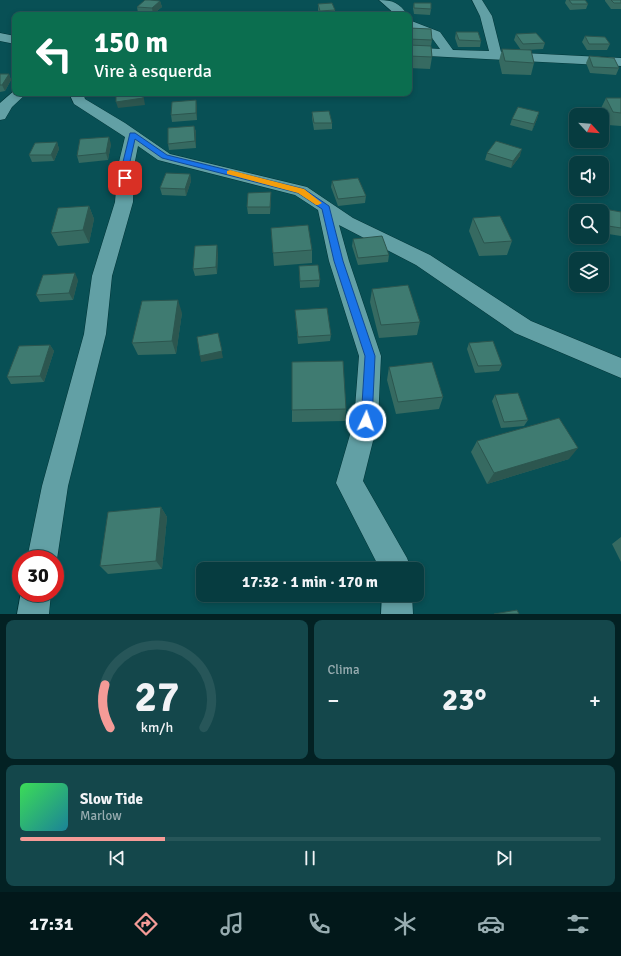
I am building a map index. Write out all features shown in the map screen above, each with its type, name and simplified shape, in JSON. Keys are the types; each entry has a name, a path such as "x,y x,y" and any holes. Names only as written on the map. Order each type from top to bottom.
{"street":[{"path":"384,0 399,12"},
{"path":"477,0 486,16 496,55"},
{"path":"412,24 436,35 449,53"},
{"path":"0,37 12,39"},
{"path":"412,51 621,62"},
{"path":"0,116 6,106 17,96"},
{"path":"77,96 79,101 164,157 301,191 347,222 423,260 523,326 621,368"},
{"path":"44,550 55,486 95,334 102,276 124,202 126,166 132,135"},
{"path":"326,208 338,261 370,356 366,421 349,483 392,562"},
{"path":"33,614 35,602"},
{"path":"397,602 397,614"}],"building":[{"path":"145,0 160,1 152,8 137,7"},
{"path":"569,0 585,0 588,4 572,4"},
{"path":"611,0 621,0 621,3 614,3"},
{"path":"332,3 335,10 320,11 318,4"},
{"path":"414,3 431,3 431,9 414,8"},
{"path":"412,28 431,29 432,40 412,39"},
{"path":"456,32 478,32 481,41 459,40"},
{"path":"536,33 545,43 523,44 516,34"},
{"path":"585,36 605,37 610,44 589,44"},
{"path":"412,45 431,46 432,57 412,56"},
{"path":"502,49 531,50 534,63 505,61"},
{"path":"589,56 614,58 619,68 593,67"},
{"path":"0,74 9,74 2,85 0,85"},
{"path":"116,96 143,96 143,98 116,102"},
{"path":"606,98 621,98 621,113 613,112"},
{"path":"196,100 196,113 171,115 172,102"},
{"path":"518,107 539,112 534,124 512,119"},
{"path":"329,111 332,123 314,123 312,112"},
{"path":"194,126 195,141 168,144 168,128"},
{"path":"109,137 106,153 77,156 80,139"},
{"path":"496,141 522,149 513,161 487,153"},
{"path":"57,142 51,155 29,155 35,143"},
{"path":"166,173 190,174 185,189 160,188"},
{"path":"358,178 366,196 338,199 332,181"},
{"path":"271,192 270,207 247,207 248,193"},
{"path":"89,206 83,230 51,233 58,208"},
{"path":"609,210 621,212 621,228 609,226"},
{"path":"500,216 512,241 484,243 473,218"},
{"path":"308,225 312,250 273,253 271,228"},
{"path":"382,236 389,255 358,258 353,239"},
{"path":"217,245 216,267 193,269 195,246"},
{"path":"318,265 320,280 300,281 299,266"},
{"path":"75,273 69,293 36,295 43,275"},
{"path":"408,285 420,322 381,325 372,289"},
{"path":"178,300 172,341 132,343 142,301"},
{"path":"327,308 331,335 298,337 295,310"},
{"path":"218,333 222,351 200,356 197,337"},
{"path":"493,341 502,365 478,366 469,343"},
{"path":"50,345 40,376 7,377 19,346"},
{"path":"343,361 346,409 292,410 292,362"},
{"path":"432,362 443,397 398,402 389,367"},
{"path":"518,393 528,420 504,422 495,395"},
{"path":"559,418 578,448 494,473 477,441"},
{"path":"161,507 156,561 100,566 108,512"},
{"path":"517,610 519,614 494,614"}],"slow traffic":[{"path":"230,173 301,191 318,203"}],"route":[{"path":"125,178 132,135 164,157 301,191 326,208 338,261 370,356 366,421"}]}
